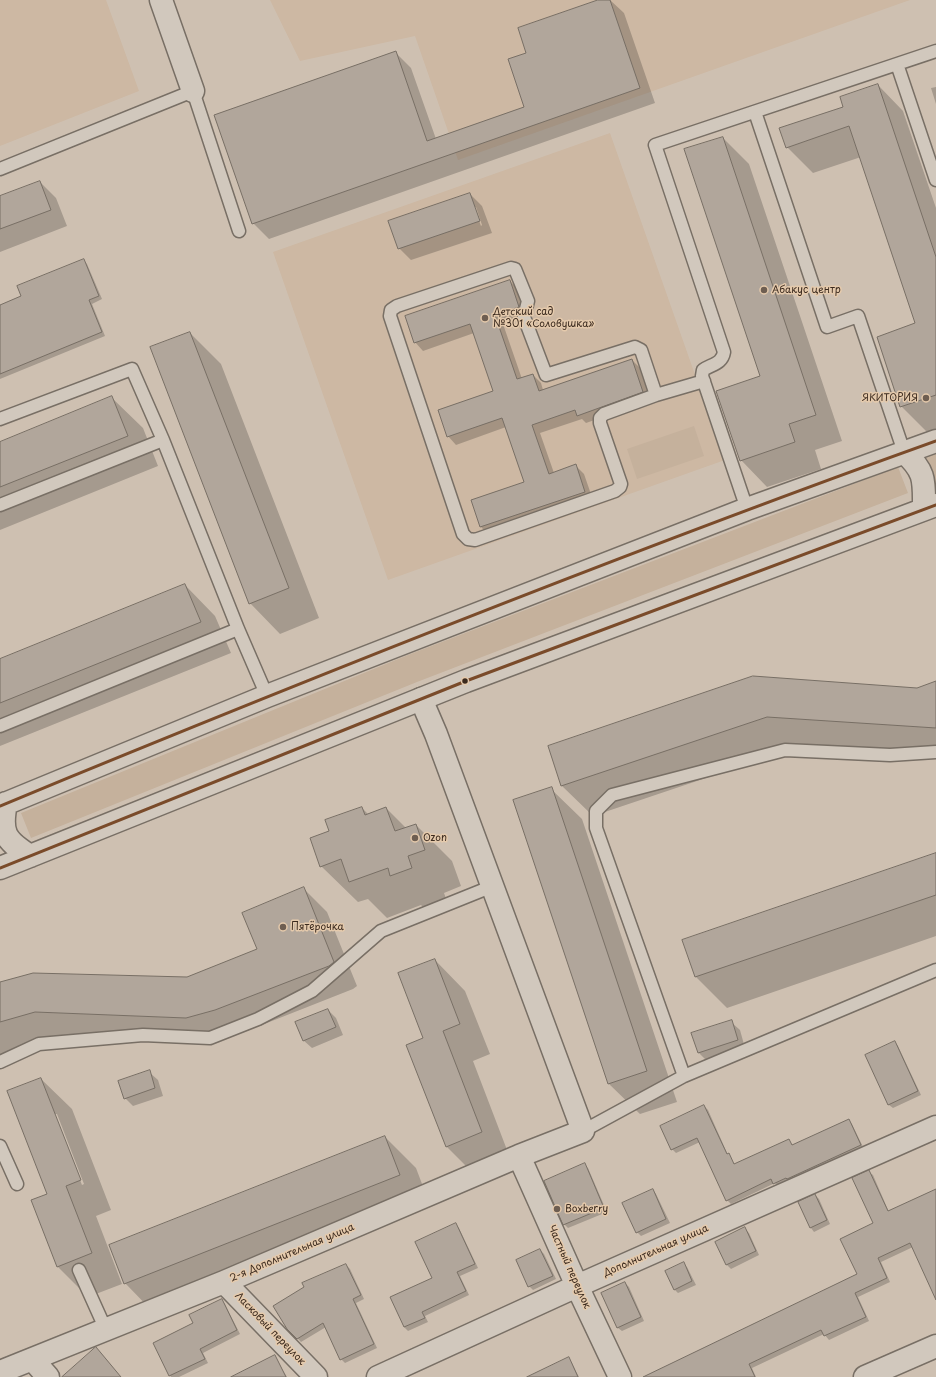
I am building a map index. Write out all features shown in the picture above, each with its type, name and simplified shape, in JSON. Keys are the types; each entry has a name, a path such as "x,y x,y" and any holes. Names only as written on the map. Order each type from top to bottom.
{"street":[{"path":"161,0 193,91"},
{"path":"30,856 13,845 3,832 3,805 267,696 747,509 936,441"},
{"path":"0,868 421,699 930,507 922,473 914,461 904,452"},
{"path":"421,699 493,886 583,1131"},
{"name":"2-я Дополнительная улица","path":"0,1372 224,1282 519,1156 583,1131"},
{"name":"Дополнительная улица","path":"378,1377 577,1286 934,1133"},
{"name":"Частный переулок","path":"519,1156 577,1286 620,1377"},
{"name":"Ласковый переулок","path":"224,1282 316,1377"},
{"path":"866,1377 936,1346"},
{"path":"33,1360 48,1377"}],"lane":[{"path":"747,509 702,376 703,370 717,364 723,358 724,352 655,146 936,51"},
{"path":"897,64 936,180"},
{"path":"0,169 193,91 239,230"},
{"path":"755,112 827,327 858,316 904,452"},
{"path":"656,395 641,350 636,347 546,376 524,318 523,314 528,301 515,268 511,268 397,306 391,310 390,316 463,534 468,540 475,540 620,488 621,484 600,423 600,418 604,414 656,395 704,381"},
{"path":"0,419 132,369 163,440 238,629 267,696"},
{"path":"0,505 163,440"},
{"path":"0,726 238,629"},
{"path":"684,1076 596,828 596,811 612,795 785,750 890,755 936,752"},
{"path":"0,1062 39,1044 143,1035 210,1038 258,1019 312,991 381,931 493,886"},
{"path":"583,1131 684,1076 936,970"},
{"path":"0,1146 17,1184"},
{"path":"79,1270 106,1330"}],"shaded area":[{"path":"0,0 106,0 139,91 0,146"},
{"path":"270,0 910,0 458,160 415,36 300,61"},
{"name":"Детский сад №301 «Соловушка»","path":"610,133 725,460 388,580 273,252"},
{"path":"694,426 704,456 637,479 627,449"},
{"path":"936,451 936,484 935,484 923,456"},
{"path":"898,467 908,493 417,682 31,838 21,813 408,655"}],"building":[{"path":"598,0 610,0 640,88 252,224 214,115 396,51 427,141 524,107 508,59 526,53 518,28"},
{"path":"878,84 936,257 936,395 900,407 877,337 915,323 849,126 786,148 779,128 843,107 840,97"},
{"path":"723,137 816,415 789,424 795,442 740,461 716,391 760,376 684,149"},
{"path":"40,181 51,210 0,229 0,196"},
{"path":"470,193 480,221 398,249 388,221"},
{"path":"84,259 99,296 89,300 102,332 0,374 0,305 21,296 17,286"},
{"path":"510,280 519,307 495,315 517,379 533,374 539,391 632,359 643,392 577,416 575,410 532,425 549,474 576,464 585,492 480,527 471,500 524,482 502,418 447,437 438,410 493,391 470,324 414,343 405,316"},
{"path":"190,332 289,588 249,604 150,347"},
{"path":"112,396 128,436 0,487 0,442"},
{"path":"185,584 201,622 0,703 0,659"},
{"path":"753,676 917,688 936,681 936,728 767,717 561,786 548,746"},
{"path":"552,787 647,1071 608,1084 513,800"},
{"path":"362,807 365,815 386,807 395,831 416,824 425,850 408,856 412,868 390,876 388,868 349,882 341,859 320,867 310,838 329,831 325,820"},
{"path":"936,853 936,895 695,977 682,940"},
{"path":"304,887 334,962 329,966 215,1010 186,1018 35,1012 0,1022 0,982 33,973 187,977 257,949 242,913"},
{"path":"435,959 460,1024 443,1031 482,1132 446,1147 406,1045 423,1038 398,973"},
{"path":"328,1009 336,1027 303,1041 295,1022"},
{"path":"732,1020 738,1040 698,1053 691,1033"},
{"path":"895,1041 918,1091 888,1105 865,1055"},
{"path":"150,1070 155,1088 124,1099 118,1081"},
{"path":"41,1078 81,1180 66,1186 92,1253 57,1267 31,1200 47,1194 7,1091"},
{"path":"704,1105 727,1154 729,1153 734,1164 789,1139 792,1145 849,1119 861,1145 787,1179 786,1178 773,1184 771,1179 726,1201 697,1138 671,1150 660,1126"},
{"path":"385,1136 400,1175 124,1284 109,1245"},
{"path":"585,1163 604,1208 563,1225 544,1181"},
{"path":"869,1170 888,1211 936,1189 936,1300 910,1243 878,1258 887,1278 855,1293 866,1317 824,1336 821,1330 749,1364 755,1377 643,1377 857,1274 840,1239 873,1223 852,1178"},
{"path":"653,1189 666,1219 636,1233 622,1203"},
{"path":"815,1194 827,1220 810,1228 798,1202"},
{"path":"456,1223 475,1264 457,1272 466,1291 422,1312 425,1318 404,1327 390,1297 432,1278 415,1242"},
{"path":"745,1227 756,1251 726,1265 715,1242"},
{"path":"540,1249 553,1276 528,1287 516,1260"},
{"path":"684,1262 692,1281 674,1290 665,1271"},
{"path":"346,1264 361,1295 353,1299 374,1344 340,1360 323,1323 297,1339 287,1329 273,1306 304,1287 302,1283"},
{"path":"625,1282 641,1317 617,1328 601,1293"},
{"path":"222,1299 237,1330 200,1349 205,1359 169,1376 153,1343 193,1323 189,1315"},
{"path":"96,1347 121,1377 62,1377"},
{"path":"275,1355 286,1377 231,1377"},
{"path":"569,1357 578,1377 527,1377"}],"transit line":[{"path":"0,806 349,664 583,572 936,441"},
{"path":"0,868 466,681 936,505"}],"place":[{"name":"Абакус центр","path":"764,290"},
{"name":"Детский сад №301 «Соловушка»","path":"485,318"},
{"name":"ЯКИТОРИЯ","path":"926,398"},
{"name":"Ozon","path":"415,838"},
{"name":"Пятёрочка","path":"283,927"},
{"name":"Boxberry","path":"557,1209"}]}
